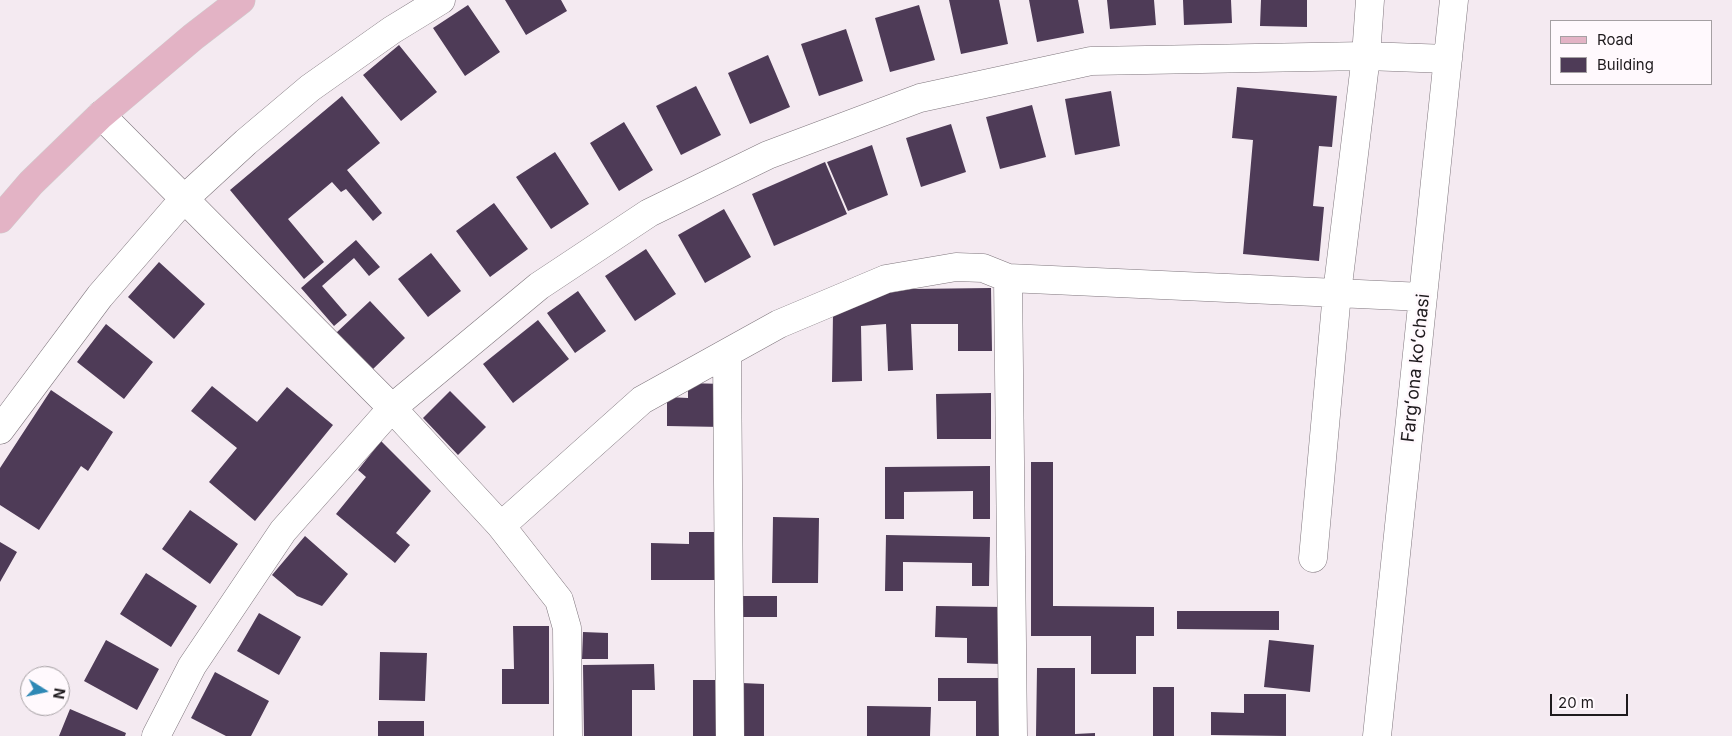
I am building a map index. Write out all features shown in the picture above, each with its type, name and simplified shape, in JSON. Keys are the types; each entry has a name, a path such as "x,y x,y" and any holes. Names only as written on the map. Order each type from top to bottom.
{"main road":[{"path":"0,219 30,183 101,115 193,37 241,0"}],"street":[{"path":"0,430 100,296 183,200 246,142 310,88 392,30 441,0"},
{"path":"1313,558 1337,292 1366,56 1370,0"},
{"name":"Fargʻona koʻchasi","path":"1378,736 1454,0"},
{"path":"156,736 192,666 283,531 392,408 539,286 649,213 768,155 920,98 1091,62 1366,56 1448,59"},
{"path":"101,115 183,200 392,408 502,526 559,600 567,628 568,736"},
{"path":"502,526 642,400 779,324 886,278 956,267 983,268 1008,278 1423,297"},
{"path":"1008,278 1013,736"},
{"path":"727,354 730,736"}],"building":[{"path":"505,0 561,0 567,11 526,35"},
{"path":"949,0 999,0 1008,44 961,54"},
{"path":"1029,0 1078,0 1084,33 1037,42"},
{"path":"1107,0 1154,0 1156,25 1110,29"},
{"path":"1183,0 1231,0 1232,23 1184,25"},
{"path":"1261,0 1307,0 1307,27 1260,26"},
{"path":"468,5 500,52 465,76 433,28"},
{"path":"919,5 935,60 890,72 875,18"},
{"path":"846,29 863,81 819,96 801,44"},
{"path":"399,45 437,92 401,121 363,75"},
{"path":"768,55 790,107 750,124 728,73"},
{"path":"696,86 721,135 681,155 656,106"},
{"path":"1237,87 1337,96 1332,147 1319,146 1313,206 1324,207 1319,261 1243,254 1253,140 1232,138"},
{"path":"1111,91 1120,146 1075,155 1065,99"},
{"path":"342,96 380,143 347,170 382,213 373,221 346,189 341,192 332,182 288,219 324,262 304,279 230,190"},
{"path":"1032,105 1046,157 1000,169 986,117"},
{"path":"624,122 653,170 619,191 590,143"},
{"path":"951,124 966,172 921,187 906,138"},
{"path":"872,145 888,195 848,211 827,162"},
{"path":"555,152 589,204 551,229 516,177"},
{"path":"825,162 847,214 774,246 752,194"},
{"path":"494,203 528,249 490,277 456,231"},
{"path":"724,209 751,257 705,283 678,235"},
{"path":"356,240 380,267 369,276 354,258 322,286 347,315 334,326 301,288"},
{"path":"646,249 676,294 635,321 605,276"},
{"path":"431,253 461,291 428,317 398,279"},
{"path":"159,262 205,304 174,339 128,297"},
{"path":"991,288 992,351 958,351 958,324 911,324 913,370 888,371 886,324 861,326 862,381 832,382 833,313 860,298 911,289"},
{"path":"578,291 606,331 575,353 547,313"},
{"path":"370,301 405,338 371,371 336,333"},
{"path":"538,320 569,359 513,403 483,364"},
{"path":"106,324 153,362 124,399 77,362"},
{"path":"688,383 723,384 722,427 667,426 667,397 688,398"},
{"path":"212,386 257,422 287,387 333,425 255,521 209,482 237,448 191,411"},
{"path":"51,390 113,432 88,471 81,466 39,530 0,505 0,468"},
{"path":"450,391 486,427 458,455 423,418"},
{"path":"991,393 991,439 937,439 936,394"},
{"path":"381,441 431,491 396,533 410,545 395,563 336,514 366,477 358,470"},
{"path":"1031,462 1053,462 1053,606 1154,607 1154,636 1136,636 1136,674 1091,674 1091,636 1031,636"},
{"path":"990,466 990,519 973,519 973,491 904,492 904,519 885,519 885,467"},
{"path":"190,510 238,544 210,584 162,549"},
{"path":"773,517 819,518 818,583 772,583"},
{"path":"689,532 721,532 721,580 651,580 651,543 689,544"},
{"path":"886,535 990,537 989,586 972,586 972,563 903,562 903,591 885,591"},
{"path":"305,536 348,574 322,606 297,596 272,575"},
{"path":"0,542 17,552 0,582"},
{"path":"146,573 197,606 171,647 120,614"},
{"path":"739,596 777,596 777,617 739,617"},
{"path":"936,606 1003,607 1002,664 967,663 967,638 935,637"},
{"path":"1177,611 1279,611 1279,630 1177,629"},
{"path":"259,613 301,637 279,675 237,651"},
{"path":"513,626 549,626 549,704 502,704 502,669 514,669"},
{"path":"583,632 608,633 608,659 582,659"},
{"path":"106,640 159,669 137,710 84,681"},
{"path":"1269,640 1314,645 1310,692 1264,687"},
{"path":"380,652 427,653 425,701 379,700"},
{"path":"654,664 655,690 632,690 632,736 584,736 583,665"},
{"path":"1037,668 1075,668 1075,734 1095,733 1095,736 1036,736"},
{"path":"215,672 269,701 251,736 226,736 191,718"},
{"path":"938,678 1003,678 1002,736 976,736 976,701 938,701"},
{"path":"693,680 718,680 718,736 693,736"},
{"path":"742,683 764,684 764,736 741,736"},
{"path":"1153,687 1174,687 1174,736 1153,736"},
{"path":"1244,694 1286,694 1286,736 1211,735 1211,712 1244,713"},
{"path":"867,706 931,707 930,736 867,736"},
{"path":"70,709 126,733 125,736 59,736 67,716 70,716"},
{"path":"378,721 424,721 424,736 378,736"}]}
